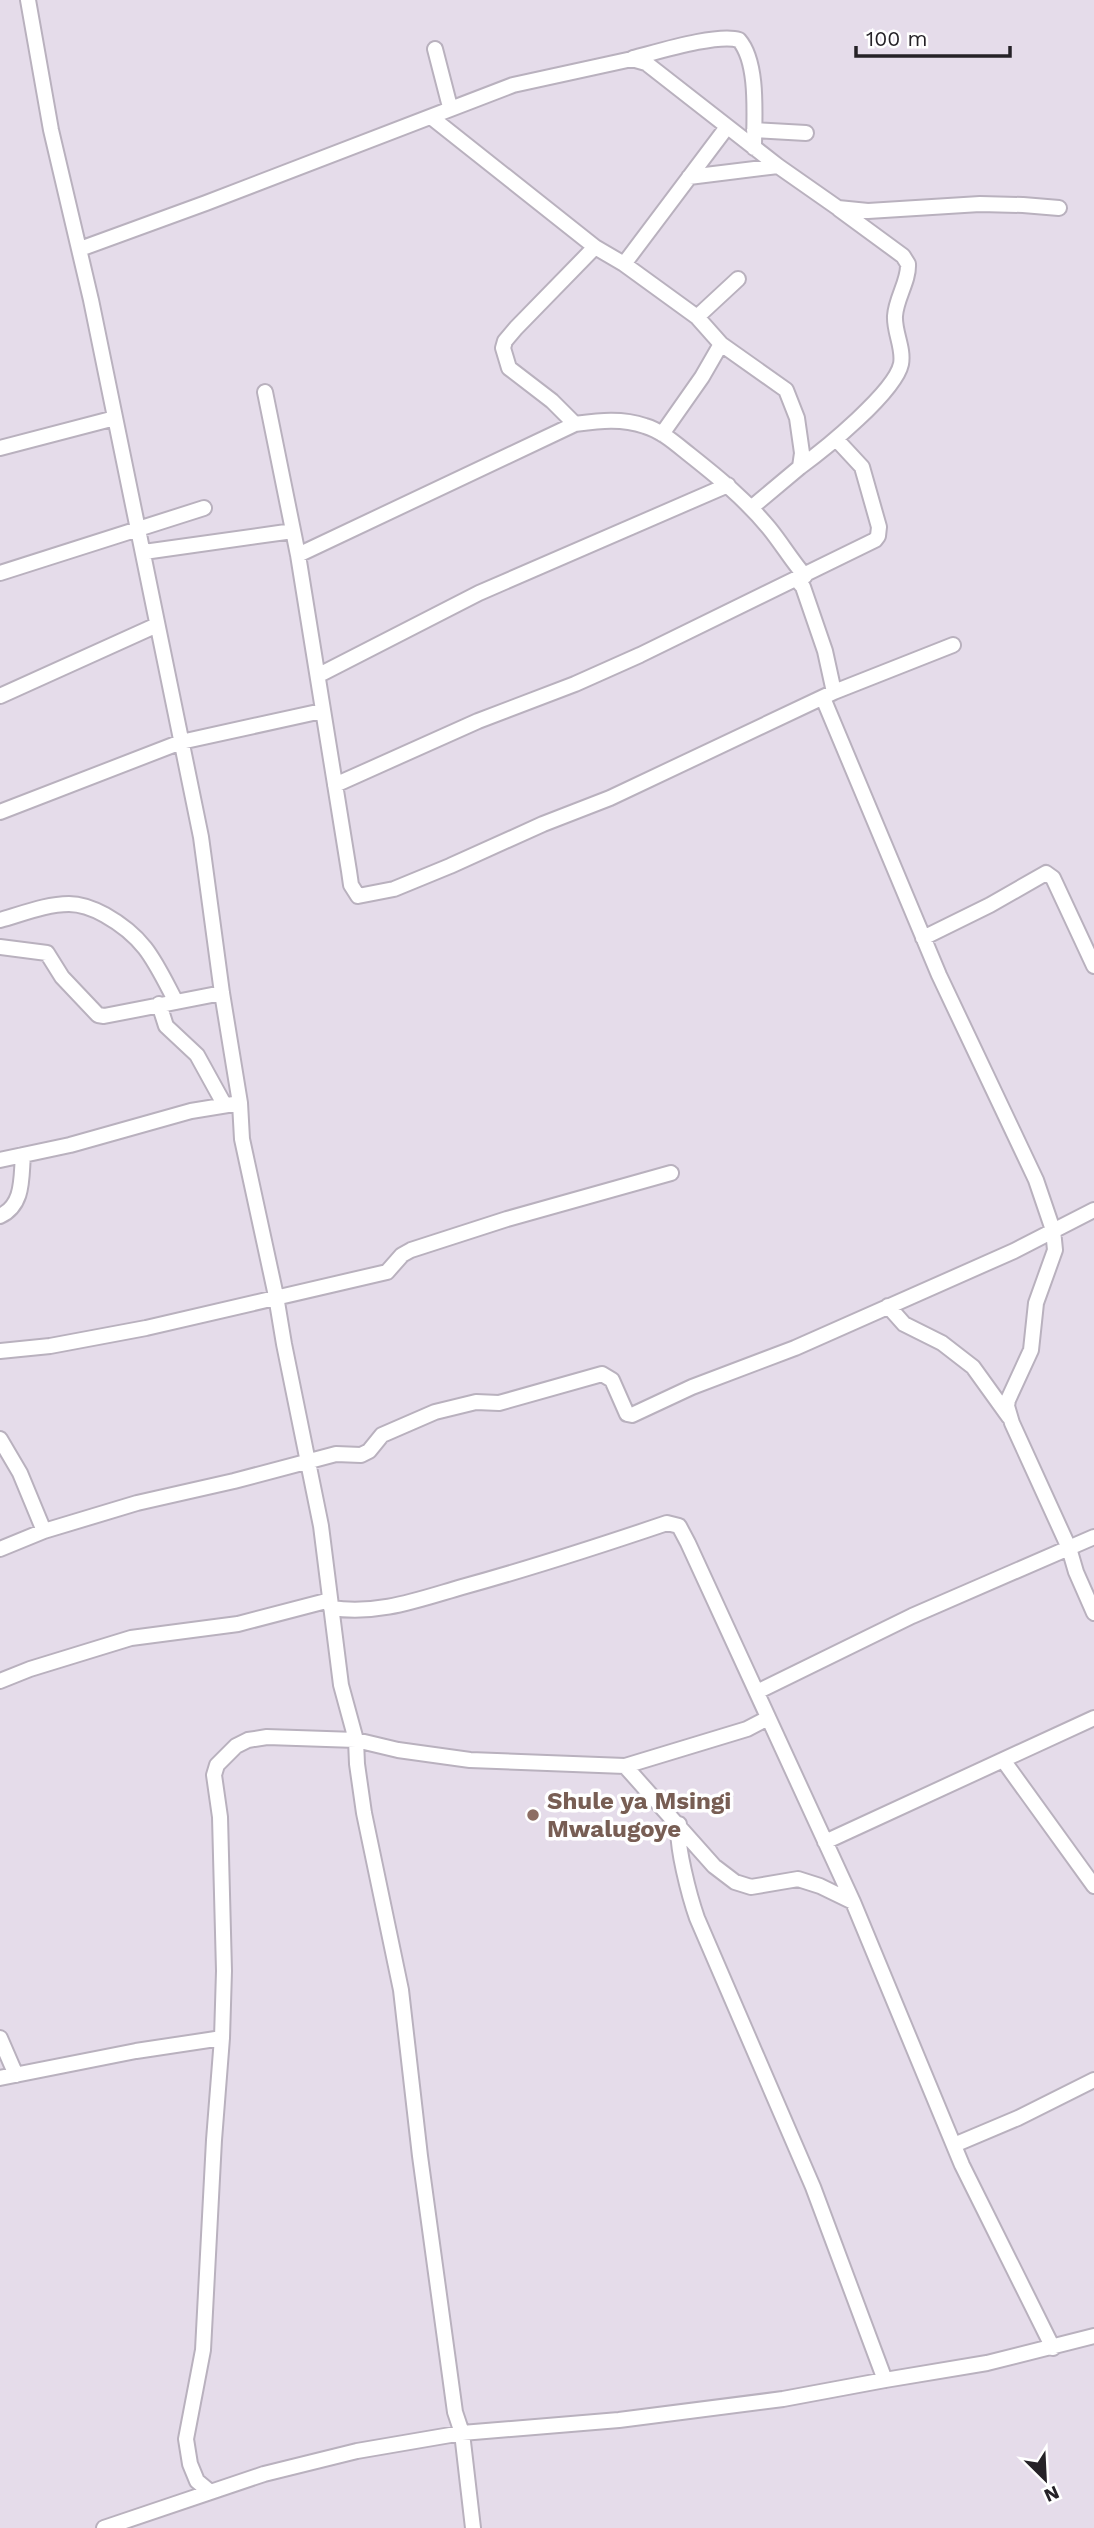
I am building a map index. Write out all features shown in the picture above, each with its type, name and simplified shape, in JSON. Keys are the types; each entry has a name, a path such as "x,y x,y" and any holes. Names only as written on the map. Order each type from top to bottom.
{"street":[{"path":"28,0 51,130 80,249 139,527 201,837 240,1103 242,1139 321,1526 341,1685 356,1740 364,1813 401,1990 420,2156 455,2412 462,2433 473,2528"},
{"path":"80,249 513,85 692,44 731,38 740,40 747,52 751,70 754,148"},
{"path":"435,48 450,107"},
{"path":"632,59 646,63 754,148 907,260 909,268 894,318 901,366 890,384 836,439 751,508"},
{"path":"431,117 595,247 624,264 696,317 722,344 783,387 789,394 797,418 802,453 800,467"},
{"path":"624,264 727,127"},
{"path":"754,130 806,133"},
{"path":"689,177 778,166"},
{"path":"838,208 868,211 980,204 1059,208"},
{"path":"575,424 552,401 511,370 503,348 505,341 528,314 595,247"},
{"path":"696,317 738,279"},
{"path":"662,434 722,344"},
{"path":"265,392 319,675 322,711 351,885 358,895 365,896 394,889 450,866 610,797 828,695 953,646"},
{"path":"0,448 115,418"},
{"path":"298,555 575,424 625,421 646,426 662,434 728,485 751,508 801,578 825,651 828,695 923,938 1035,1180 1053,1230 1055,1250 1036,1303 1031,1350 1008,1400 1010,1418"},
{"path":"335,785 478,721 575,684 640,655 875,540 880,532 862,467 836,439"},
{"path":"319,675 421,620 479,593 728,485"},
{"path":"0,573 204,508"},
{"path":"144,552 293,531"},
{"path":"0,696 158,625"},
{"path":"0,812 181,742 322,711"},
{"path":"923,938 953,925 1046,873 1053,878 1094,966"},
{"path":"0,920 68,904 82,905 103,914 132,932 146,947 176,1002"},
{"path":"0,947 47,953 62,976 98,1015 222,993"},
{"path":"159,1004 166,1026 197,1055 224,1104"},
{"path":"0,1160 70,1145 191,1111 240,1103"},
{"path":"0,1216 15,1205 20,1189 23,1155"},
{"path":"0,1351 50,1346 146,1328 388,1271 402,1255 411,1250 507,1219 671,1173"},
{"path":"0,1549 44,1531 137,1503 336,1454 361,1455 369,1451 382,1435 435,1412 476,1402 499,1403 602,1374 612,1380 627,1414 632,1415 692,1387 795,1348 1014,1251 1094,1210"},
{"path":"888,1306 904,1324 942,1343 973,1367 1010,1418 1069,1548 1094,1614"},
{"path":"0,1439 20,1473 44,1531"},
{"path":"0,1681 131,1638 238,1624 330,1604 367,1611 392,1607 530,1569 667,1523 679,1526 853,1902 954,2145 1053,2348"},
{"path":"757,1692 912,1616 1094,1537"},
{"path":"209,2491 197,2481 190,2464 186,2439 203,2350 222,2038 224,1971 220,1817 214,1775 218,1765 236,1746 248,1740 267,1737 356,1740 398,1750 470,1760 625,1766 747,1728 768,1718"},
{"path":"825,1842 1094,1718"},
{"path":"1003,1760 1094,1886"},
{"path":"625,1766 714,1866 735,1882 751,1887 798,1880 820,1886 853,1902"},
{"path":"679,1824 678,1833 690,1898 697,1918 808,2174 885,2379"},
{"path":"0,2038 16,2075"},
{"path":"0,2078 136,2051 222,2038"},
{"path":"954,2145 1018,2118 1094,2080"},
{"path":"104,2528 264,2474 357,2451 462,2433 619,2420 783,2399 987,2363 1094,2336"}],"place":[{"name":"Shule ya Msingi Mwalugoye","path":"533,1815"}]}
